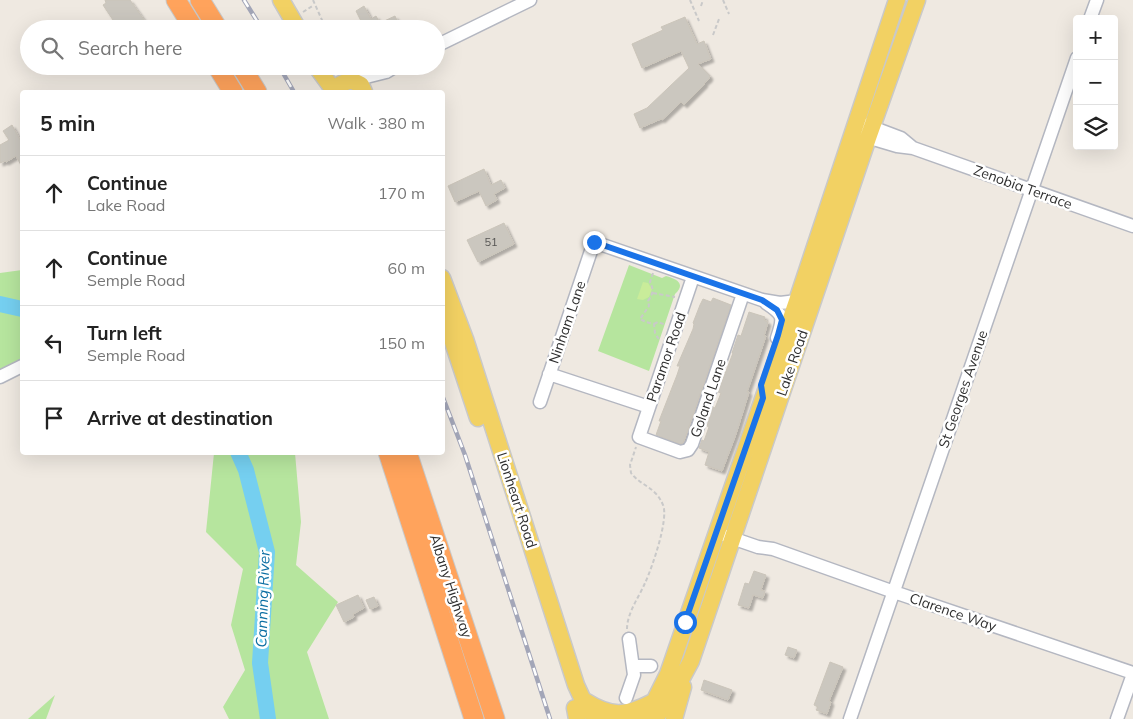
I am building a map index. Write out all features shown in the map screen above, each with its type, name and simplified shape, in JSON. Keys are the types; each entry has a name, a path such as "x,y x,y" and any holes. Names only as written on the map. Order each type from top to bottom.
{"highway":[{"path":"176,0 188,20"},
{"path":"200,0 212,20"},
{"path":"223,75 232,90"},
{"path":"247,75 256,90"},
{"name":"Albany Highway","path":"389,455 474,719"},
{"name":"Albany Highway","path":"408,455 495,719"},
{"path":"411,524 428,517"}],"main road":[{"path":"281,0 294,20"},
{"name":"Lake Road","path":"655,719 685,675 692,661 862,130 897,0"},
{"name":"Lake Road","path":"641,719 655,700 668,674 797,301 862,130 917,0"},
{"path":"323,75 334,90"},
{"path":"336,75 358,86"},
{"path":"337,90 341,84 358,86"},
{"name":"Lionheart Road","path":"445,286 465,339 579,711"},
{"name":"Lionheart Road","path":"445,318 579,711"},
{"path":"674,719 682,695 685,675"},
{"path":"579,711 595,707 617,714 635,711 655,700"},
{"name":"Lionheart Road","path":"579,711 588,709 597,719"}],"street":[{"path":"445,42 530,0"},
{"path":"1091,15 1097,0"},
{"name":"St Georges Avenue","path":"850,719 1076,60"},
{"path":"358,86 379,75"},
{"path":"358,86 379,75"},
{"name":"Zenobia Terrace","path":"862,130 901,138 913,148 1133,226"},
{"name":"Ninham Lane","path":"540,402 594,242 693,277"},
{"path":"693,277 762,300 780,303 797,301"},
{"name":"Paramor Road","path":"638,437 693,277"},
{"name":"Goland Lane","path":"638,437 680,452 686,452 690,448 744,294"},
{"path":"762,300 777,310 782,320 761,385 763,398"},
{"path":"0,377 20,367"},
{"path":"549,374 649,407"},
{"name":"Clarence Way","path":"718,528 734,534 762,540 773,549 1133,673"},
{"path":"626,698 634,675 629,639"},
{"path":"634,666 651,666"},
{"path":"1117,719 1133,673"}],"path":[{"path":"313,0 322,20"},
{"path":"690,0 699,21"},
{"path":"701,6 703,0"},
{"path":"723,0 729,14"},
{"path":"302,20 315,5"},
{"path":"713,35 719,18"},
{"path":"653,273 650,282 653,293 648,301 649,306 640,318 646,322 654,324 658,322 667,325"},
{"path":"653,293 676,297"},
{"path":"654,324 655,333 658,338 662,339"},
{"path":"629,639 628,620 646,580 661,535 665,512 655,491 631,473 630,465 638,437"}],"green space":[{"path":"629,265 662,278 670,277 677,280 680,285 675,294 649,371 598,351"},
{"path":"20,270 20,365 10,368 0,384 0,273"},
{"path":"643,282 648,283 652,289 649,297 643,300 637,299"},
{"path":"214,455 295,455 301,522 296,565 338,602 307,652 329,719 229,719 223,707 245,670 231,625 243,569 206,532"},
{"path":"55,695 46,719 28,719"}],"building":[{"path":"105,0 130,0 144,20 113,20 103,5 106,3"},
{"path":"364,6 371,19 376,16 378,20 360,20 356,11"},
{"path":"395,16 397,20 386,20"},
{"path":"685,17 697,44 704,41 711,59 698,64 710,76 709,79 684,105 681,102 662,120 640,128 634,114 647,108 689,68 681,51 642,68 632,44 663,30 661,27"},
{"path":"12,125 20,139 20,163 16,156 0,163 0,145 9,140 3,131"},
{"path":"484,169 491,185 501,180 505,188 494,194 497,200 486,206 479,191 455,202 448,186"},
{"path":"504,223 514,244 478,262 467,240"},
{"path":"713,298 731,305 685,438 683,443 680,444 656,435 661,421 659,421 677,375 680,366 677,366 693,329 693,323 700,305 703,299 711,302"},
{"path":"749,312 765,317 764,320 768,322 764,336 766,336 747,392 749,392 736,434 722,471 705,465 709,452 699,448 702,440 704,441 709,427 707,426 713,407 715,408 721,393 718,392 738,335 741,336"},
{"path":"754,571 766,575 761,590 765,591 763,598 753,595 749,608 738,605 745,583 749,584"},
{"path":"358,595 364,608 353,614 354,617 344,622 336,605"},
{"path":"374,597 378,606 370,609 366,600"},
{"path":"788,647 797,650 794,658 785,655"},
{"path":"830,662 843,667 829,701 831,702 827,714 816,710 818,707 814,705"},
{"path":"704,680 732,690 728,700 701,690"}],"waterway":[{"name":"Canning River","path":"0,304 20,309"},
{"name":"Canning River","path":"239,455 246,470 267,552 260,663 268,719"}],"railway":[{"path":"244,0 256,20"},
{"path":"284,75 293,90"},
{"path":"445,403 465,455 550,719"}],"route":[{"path":"594,242 762,300 779,312 782,320 761,385 763,398 685,622"}]}
